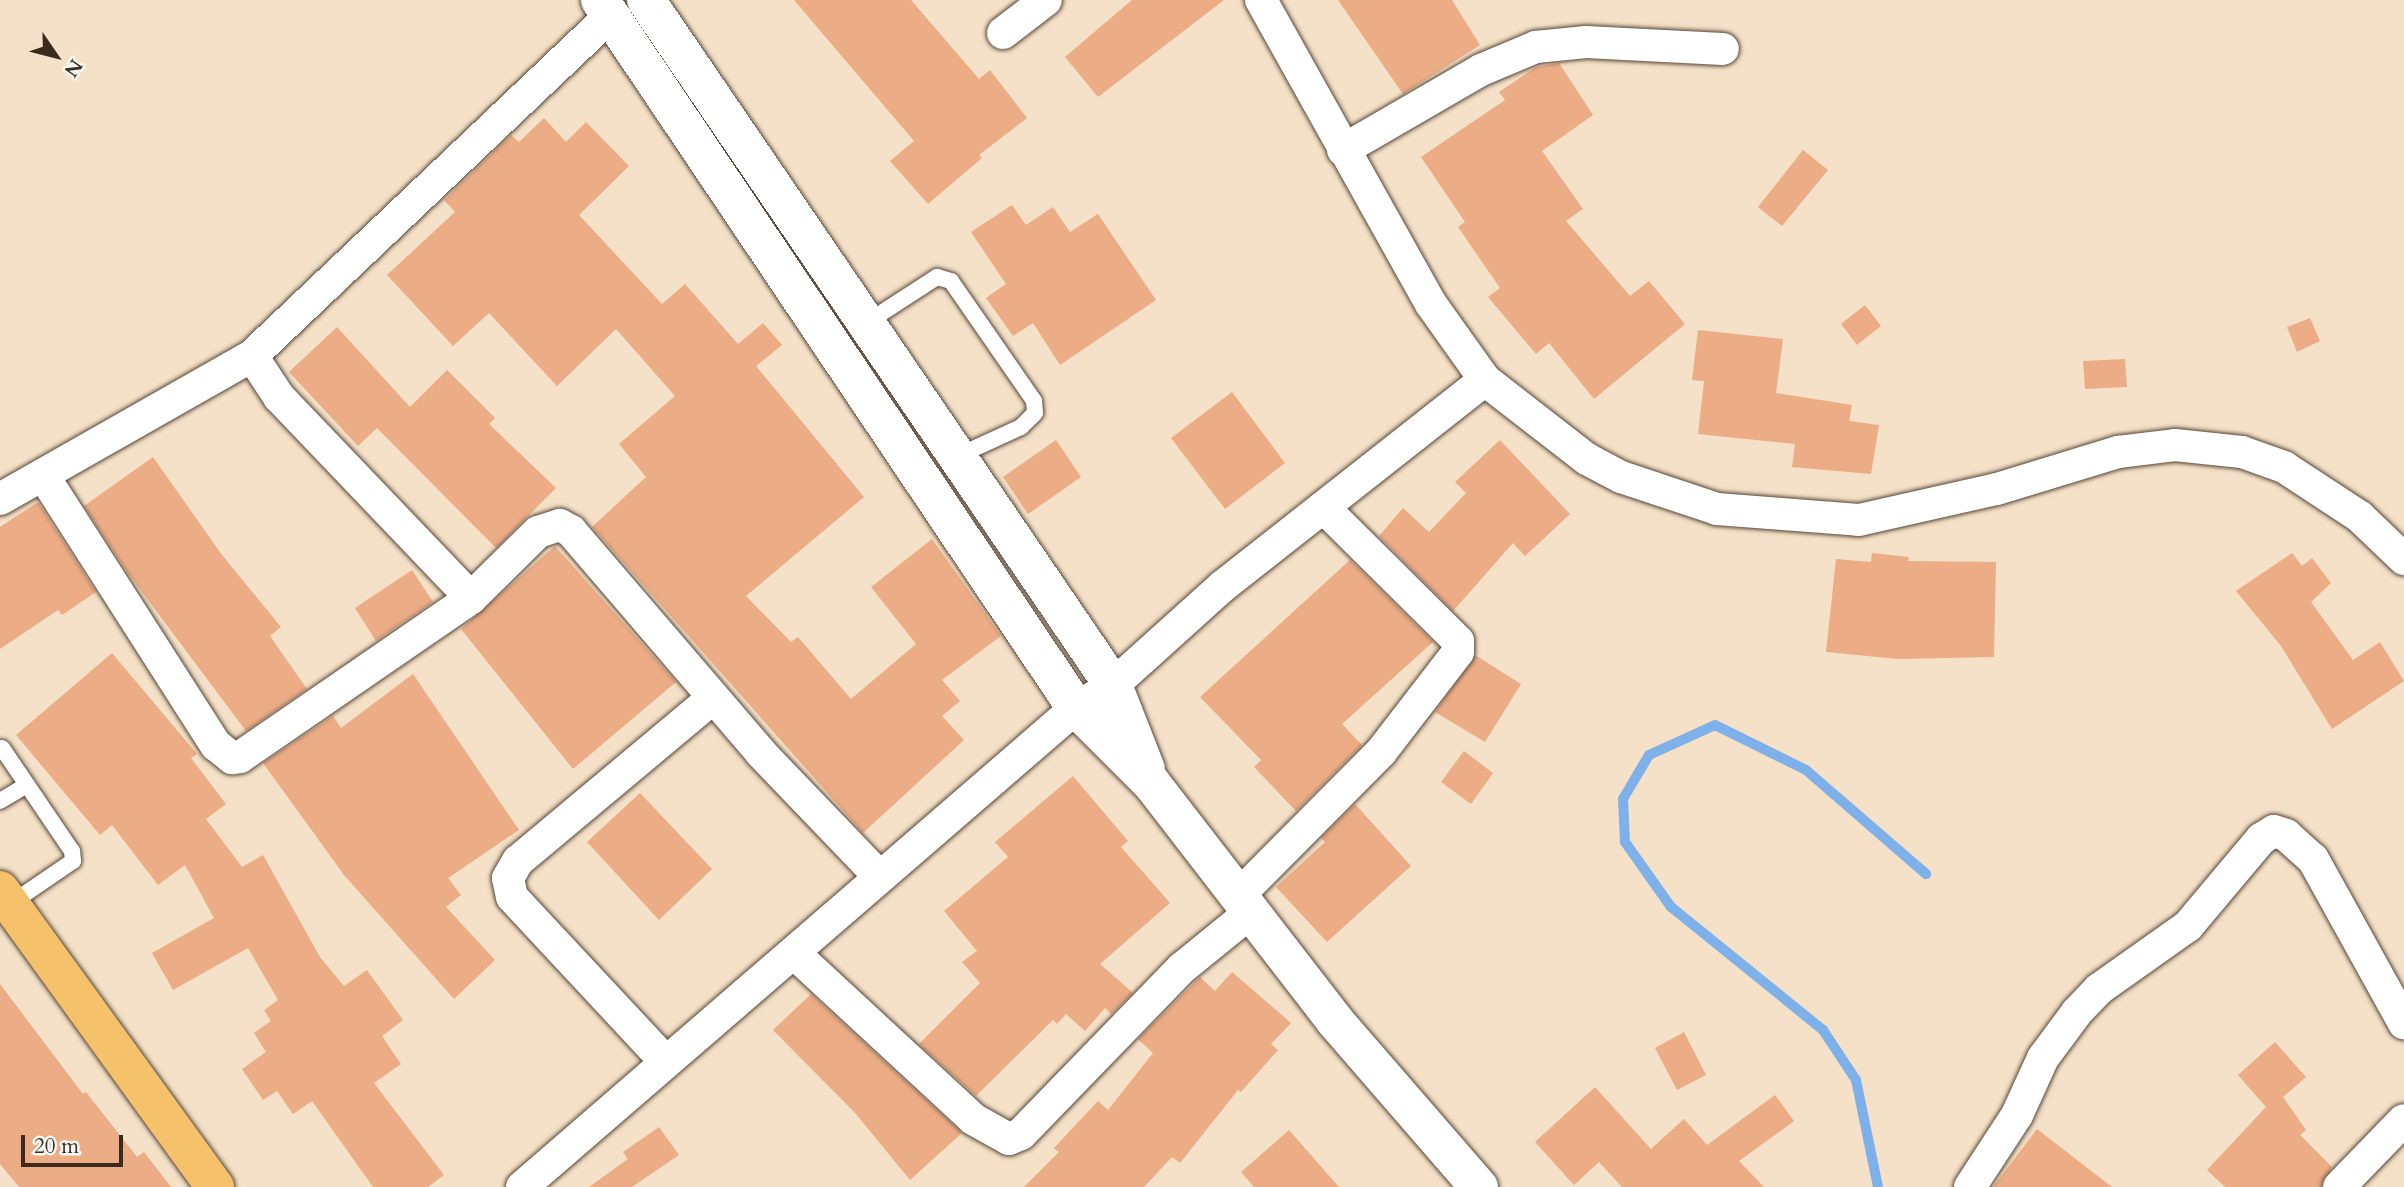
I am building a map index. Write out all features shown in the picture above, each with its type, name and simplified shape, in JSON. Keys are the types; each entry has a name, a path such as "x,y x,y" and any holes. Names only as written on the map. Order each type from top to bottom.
{"highway":[{"path":"5,897 215,1187"}],"street":[{"path":"646,0 1113,685 1152,784"},
{"path":"1003,33 1046,0"},
{"path":"1261,0 1431,304 1485,380 1535,421 1609,471 1717,509 1859,520 1997,489 2118,452 2175,445 2242,453 2284,467 2322,489 2390,541 2404,559"},
{"path":"0,499 252,356 605,8 1076,708 1152,784 1335,1021 1479,1187"},
{"path":"1343,150 1481,70 1536,47 1586,42 1723,49"},
{"path":"252,356 279,397 471,598"},
{"path":"522,1187 665,1061 852,907 879,876 1076,708 1113,685 1223,586 1485,380"},
{"path":"43,475 216,745 232,758 240,757 471,598 538,532 560,525 584,545 713,698 879,876"},
{"path":"794,954 973,1119 1009,1139 1021,1134 1244,904 1381,752 1458,652 1458,641 1323,508"},
{"path":"665,1061 512,897 508,878 518,861 713,698"},
{"path":"1970,1187 2017,1115 2043,1058 2077,1012 2099,989 2188,926 2261,839 2274,831 2286,835 2313,859 2404,1023"},
{"path":"2339,1187 2404,1120"}],"lane":[{"path":"866,323 937,277 946,278 1027,390 1035,413 1021,427 957,456"},
{"path":"2,748 72,851 73,861 5,897"},
{"path":"0,802 27,785"}],"building":[{"path":"794,0 911,0 979,79 990,70 1027,118 979,155 982,158 928,204 890,161 914,141"},
{"path":"1132,0 1224,0 1098,97 1065,57"},
{"path":"1338,0 1452,0 1480,45 1403,94"},
{"path":"1559,63 1593,115 1542,151 1583,209 1566,221 1630,296 1649,281 1685,324 1594,399 1549,343 1536,354 1488,297 1500,288 1458,227 1465,222 1421,157 1505,100 1499,92 1536,67"},
{"path":"544,118 566,142 586,122 629,166 579,215 662,304 685,284 738,344 763,323 782,345 756,366 864,497 746,596 791,642 798,637 851,699 916,644 871,587 932,539 1001,636 942,680 960,701 942,716 964,740 863,833 592,527 646,477 619,444 675,396 616,329 557,386 489,313 453,346 387,275 455,212 444,200 511,135 519,142"},
{"path":"1803,150 1828,170 1782,226 1758,207"},
{"path":"1012,205 1026,225 1053,207 1070,232 1098,214 1156,300 1060,365 1033,323 1013,336 986,298 1006,284 971,232"},
{"path":"1865,305 1881,326 1857,345 1841,324"},
{"path":"2310,318 2320,341 2297,352 2287,327"},
{"path":"337,327 410,407 447,370 495,418 489,424 556,488 496,548 377,428 358,446 289,372"},
{"path":"1698,330 1783,339 1776,393 1852,405 1849,421 1879,425 1871,474 1792,467 1795,444 1698,434 1704,381 1692,380"},
{"path":"2125,359 2127,387 2085,389 2083,361"},
{"path":"1232,392 1285,463 1225,509 1171,438"},
{"path":"1056,440 1081,477 1028,514 1003,477"},
{"path":"1500,440 1570,514 1525,556 1513,543 1453,611 1379,536 1403,508 1429,532 1466,493 1455,482"},
{"path":"153,457 222,555 281,627 270,636 307,689 246,731 127,572 84,506"},
{"path":"38,502 96,592 62,615 58,610 0,649 0,527"},
{"path":"555,546 676,682 573,769 461,629"},
{"path":"1872,553 1909,557 1908,561 1996,562 1994,657 1898,659 1826,652 1836,559 1871,562"},
{"path":"2292,553 2302,566 2312,558 2331,583 2311,602 2353,660 2380,642 2404,681 2332,729 2281,646 2236,591"},
{"path":"1350,560 1433,642 1342,724 1362,745 1296,811 1254,767 1261,760 1200,697"},
{"path":"412,570 433,602 376,641 355,608"},
{"path":"112,653 197,754 191,758 226,804 206,819 242,867 263,855 320,957 344,986 367,970 403,1020 382,1036 401,1064 374,1083 444,1175 428,1187 373,1187 312,1101 293,1114 277,1091 263,1100 242,1069 266,1052 254,1033 271,1021 264,1010 278,1000 248,948 173,990 152,953 214,918 185,865 158,885 112,825 100,835 16,735"},
{"path":"1475,655 1521,684 1485,742 1435,712"},
{"path":"413,674 519,830 448,878 461,895 446,907 495,960 454,999 344,875 263,763 333,716 341,728"},
{"path":"1464,751 1493,773 1471,804 1441,782"},
{"path":"1073,776 1128,841 1121,847 1170,903 1100,964 1133,993 1111,1014 1105,1008 1085,1031 1066,1014 1057,1024 1053,1020 976,1096 919,1044 980,983 962,962 977,951 944,911 1008,857 995,842"},
{"path":"640,793 712,869 659,920 587,842"},
{"path":"1355,804 1411,866 1327,942 1276,887 1325,842 1321,838"},
{"path":"1232,972 1291,1023 1271,1044 1278,1050 1241,1092 1238,1090 1180,1163 1172,1157 1144,1187 1024,1187 1059,1152 1054,1148 1098,1101 1108,1110 1153,1053 1138,1039 1200,977 1215,991"},
{"path":"0,984 83,1094 86,1092 137,1157 144,1152 171,1187 19,1187 0,1164"},
{"path":"811,994 962,1133 910,1180 856,1114 773,1030"},
{"path":"1684,1032 1706,1075 1677,1090 1655,1048"},
{"path":"2275,1042 2306,1077 2283,1097 2306,1130 2300,1135 2332,1167 2321,1187 2225,1187 2207,1170 2266,1107 2238,1075"},
{"path":"1595,1087 1651,1149 1684,1119 1707,1145 1775,1095 1794,1121 1739,1161 1764,1187 1622,1187 1599,1162 1574,1185 1535,1142"},
{"path":"659,1127 679,1155 632,1187 589,1187 628,1159 623,1152"},
{"path":"2037,1129 2112,1187 1993,1187"},
{"path":"1289,1130 1339,1187 1254,1187 1241,1172"}],"waterway":[{"path":"1878,1187 1856,1080 1823,1030 1671,907 1625,842 1623,799 1649,755 1715,725 1806,770 1926,874"}]}
